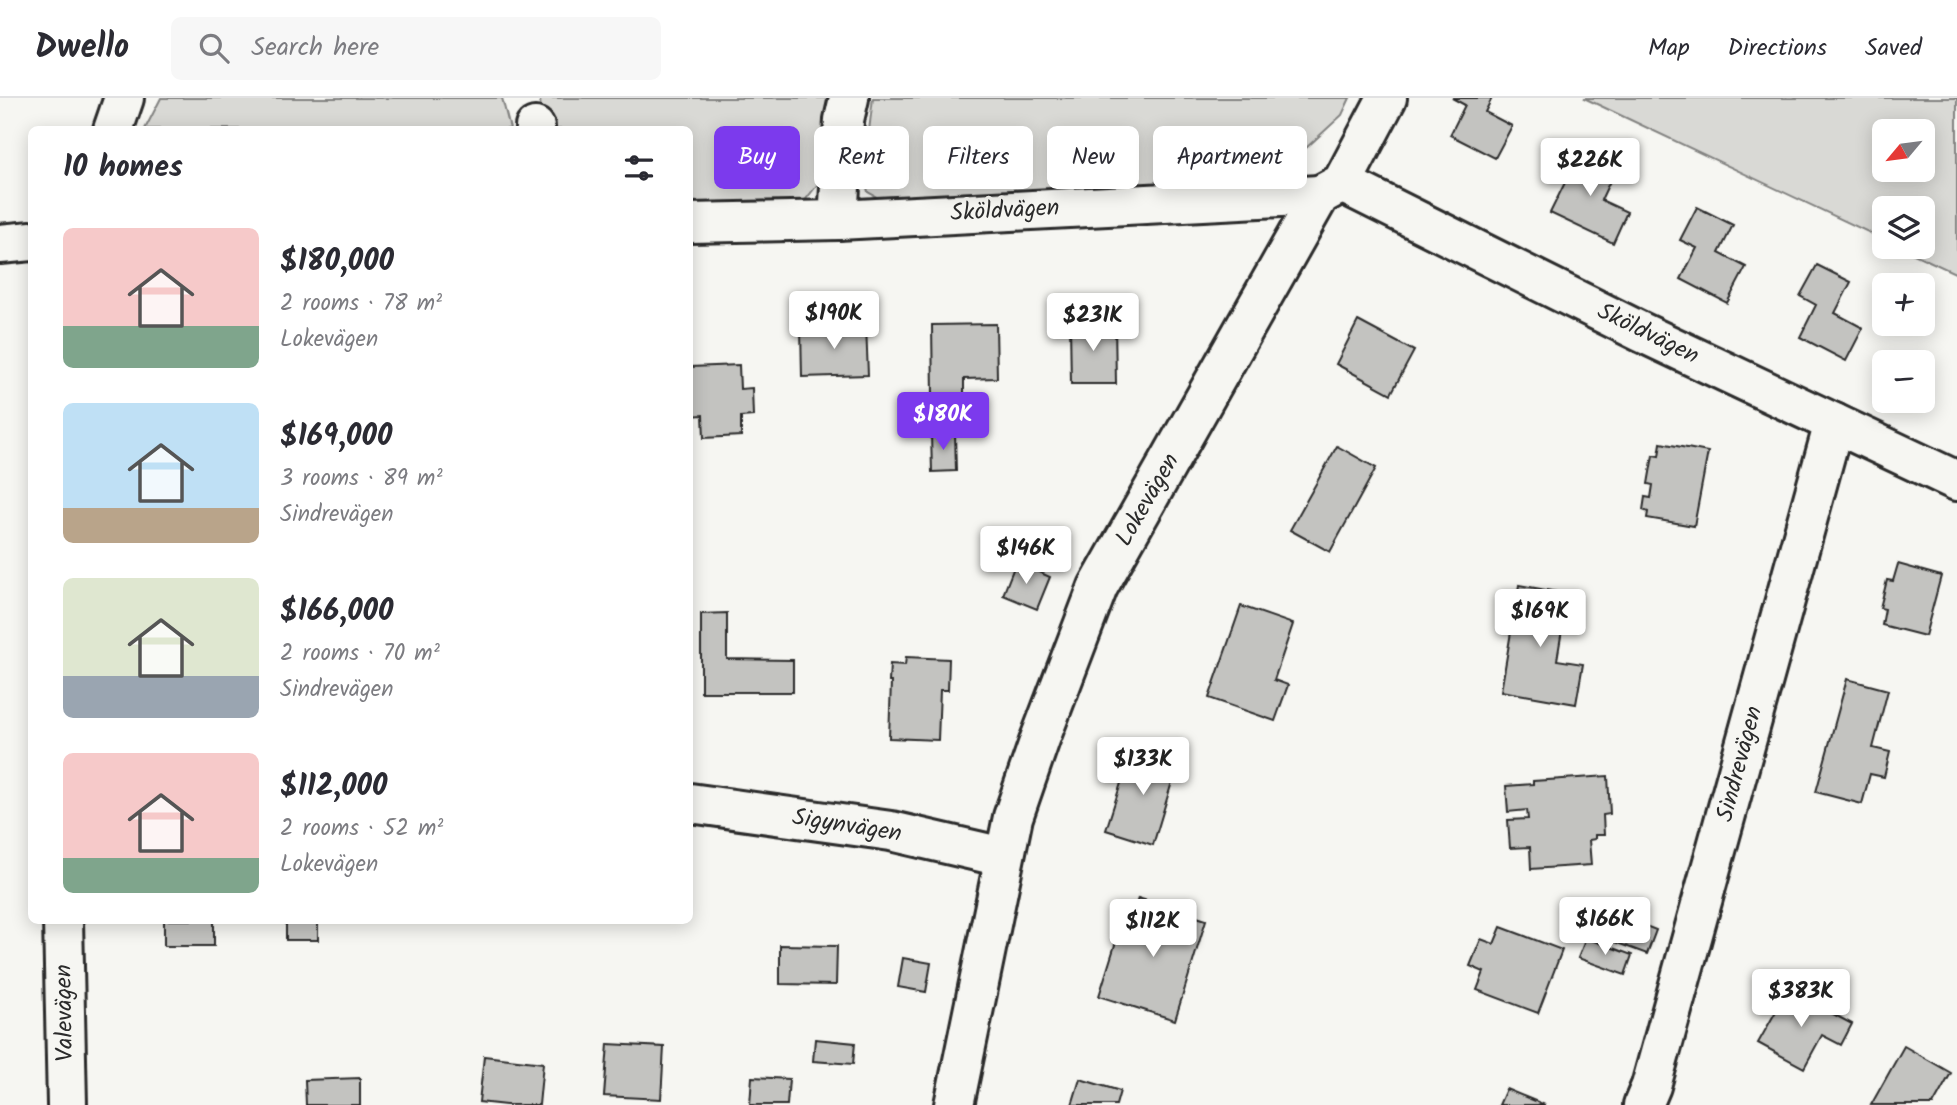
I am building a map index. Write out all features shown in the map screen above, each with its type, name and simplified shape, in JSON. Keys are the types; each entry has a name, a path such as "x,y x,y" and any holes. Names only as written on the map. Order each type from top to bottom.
{"street":[{"path":"114,126 124,98"},
{"path":"838,220 844,120 849,98"},
{"name":"Lokevägen","path":"954,1105 1003,857 1017,804 1098,587 1387,98"},
{"name":"Sköldvägen","path":"693,223 838,220 1331,189 1642,331 1957,481"},
{"path":"0,244 28,242"},
{"name":"Sindrevägen","path":"1643,1105 1651,1086 1834,422"},
{"name":"Sigynvägen","path":"693,803 891,831 1003,857"},
{"name":"Valevägen","path":"64,924 67,1105"}],"shaded area":[{"path":"161,98 502,98 509,126 147,126"},
{"path":"540,98 830,98 828,126 814,126 814,189 795,213 693,209 693,126 542,126"},
{"path":"873,98 1350,98 1342,115 1307,147 1307,126 1153,126 1153,188 1139,189 1139,126 1047,126 1047,189 1138,189 895,207 868,192 867,189 909,189 909,126 870,126"},
{"path":"1584,98 1957,98 1957,274 1925,259 1935,259 1935,196 1872,196 1872,234"}],"building":[{"path":"1452,98 1492,98 1485,112 1512,126 1495,158 1450,135 1465,105"},
{"path":"1581,150 1617,166 1601,200 1627,212 1613,243 1550,213"},
{"path":"1697,207 1733,225 1719,253 1746,267 1727,303 1681,279 1697,248 1680,240"},
{"path":"1817,265 1851,282 1835,313 1863,328 1846,361 1800,337 1816,305 1800,296"},
{"path":"1358,321 1414,351 1391,394 1336,364"},
{"path":"1115,322 1116,384 1071,384 1070,323"},
{"path":"996,324 997,378 964,379 964,394 933,395 932,325"},
{"path":"866,325 868,375 802,377 801,327"},
{"path":"739,365 740,389 752,388 753,416 741,417 741,436 704,438 703,415 693,416 693,367"},
{"path":"931,433 955,433 956,471 932,472"},
{"path":"1661,443 1708,452 1694,526 1647,518 1648,512 1643,510 1645,497 1651,498 1653,485 1648,484 1653,455 1659,456"},
{"path":"1337,446 1376,468 1330,552 1290,530"},
{"path":"1016,562 1050,577 1037,609 1003,595"},
{"path":"1898,564 1941,576 1925,636 1882,625 1885,609 1880,608 1887,580 1893,581"},
{"path":"1519,585 1568,594 1557,660 1583,664 1576,704 1501,691"},
{"path":"1241,606 1293,624 1274,680 1288,685 1275,721 1209,698"},
{"path":"727,613 727,659 793,660 793,692 701,692 701,614"},
{"path":"906,657 949,659 948,690 940,690 938,740 889,738 890,664 905,665"},
{"path":"1847,679 1888,690 1873,748 1890,752 1884,777 1870,774 1862,804 1816,792"},
{"path":"1151,748 1175,756 1170,770 1175,772 1153,845 1106,830 1129,758 1147,763"},
{"path":"1608,776 1610,814 1603,815 1604,835 1595,835 1595,839 1589,840 1591,865 1531,869 1530,847 1510,848 1508,820 1528,819 1527,810 1508,812 1506,786 1533,784 1533,781"},
{"path":"1138,898 1206,920 1175,1020 1099,996 1123,919 1131,922"},
{"path":"1611,899 1632,906 1628,919 1656,930 1647,954 1598,936"},
{"path":"164,924 214,924 214,946 164,946"},
{"path":"286,924 318,924 318,940 286,940"},
{"path":"1501,927 1562,950 1538,1013 1477,990 1484,972 1470,966 1481,939 1494,944"},
{"path":"1586,938 1632,955 1625,975 1578,958"},
{"path":"780,945 837,946 836,985 780,984"},
{"path":"903,958 931,963 926,992 898,987"},
{"path":"1788,990 1852,1024 1841,1045 1822,1035 1804,1068 1758,1043"},
{"path":"815,1039 855,1043 853,1064 813,1061"},
{"path":"608,1044 664,1047 661,1099 604,1096"},
{"path":"1904,1046 1951,1073 1933,1105 1871,1105"},
{"path":"484,1056 543,1063 539,1105 479,1102"},
{"path":"752,1077 789,1079 787,1105 750,1105"},
{"path":"360,1078 360,1105 306,1105 305,1080"},
{"path":"1080,1079 1120,1091 1116,1105 1072,1105"},
{"path":"1506,1089 1545,1105 1499,1105"}]}
